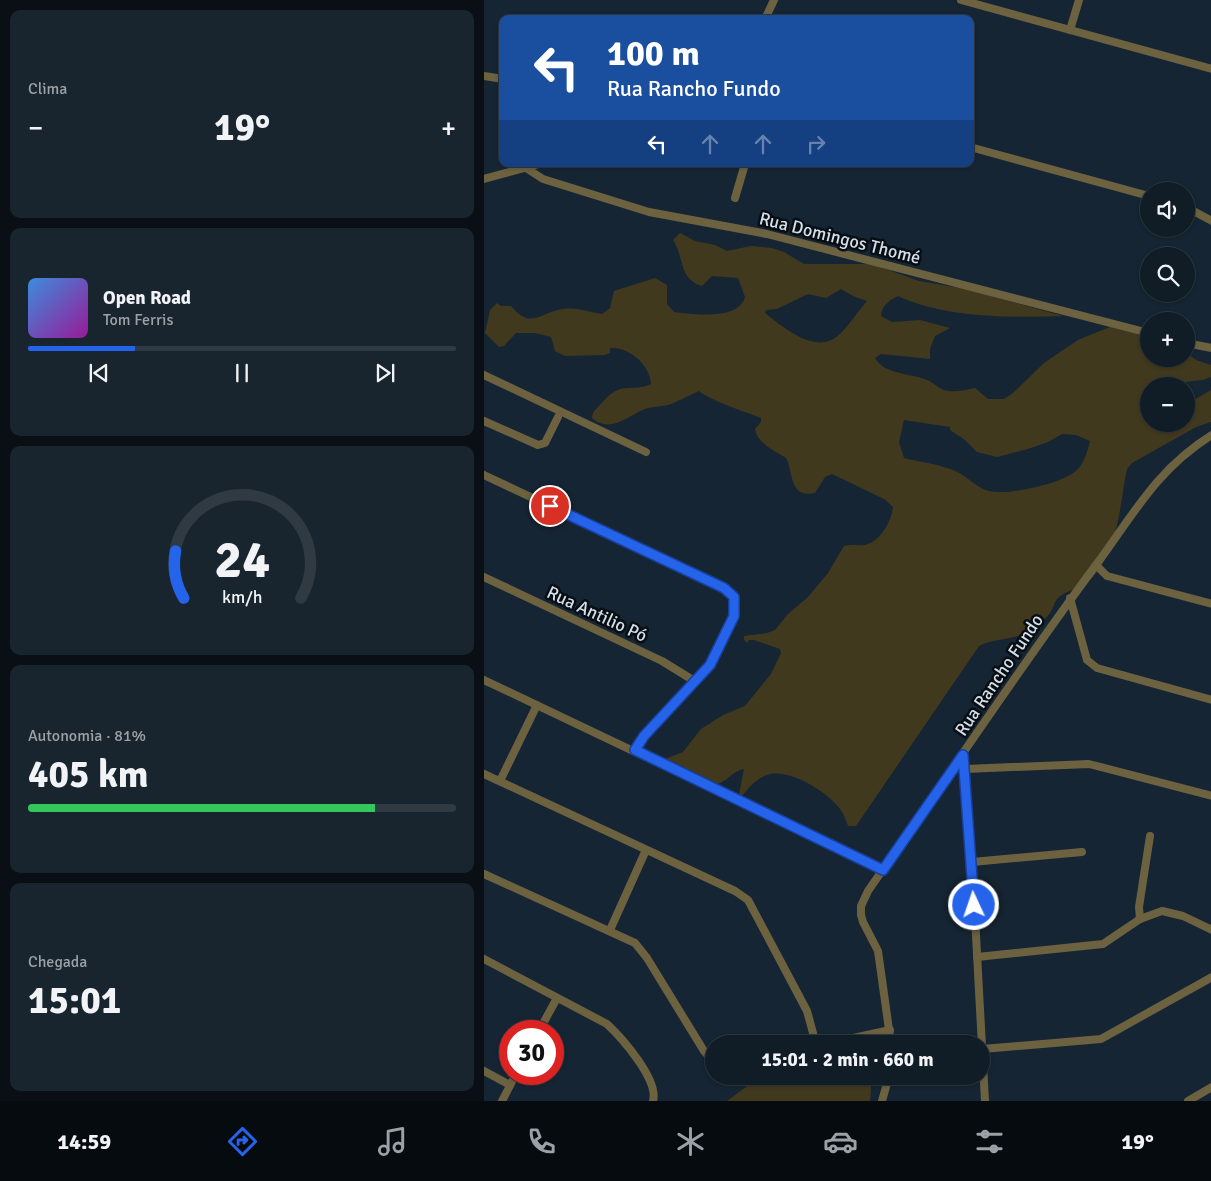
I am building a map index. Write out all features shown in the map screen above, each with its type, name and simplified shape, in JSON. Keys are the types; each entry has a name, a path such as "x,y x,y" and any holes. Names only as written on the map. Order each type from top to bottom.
{"street":[{"path":"767,15 774,0"},
{"path":"960,0 978,2 1211,69"},
{"path":"1070,30 1080,0"},
{"path":"484,76 499,78"},
{"path":"974,148 1140,194"},
{"path":"486,178 529,167"},
{"path":"736,198 744,167"},
{"name":"Rua Domingos Thomé","path":"526,168 543,179 649,212 777,237 1140,331"},
{"path":"1195,212 1211,221"},
{"path":"1195,345 1211,348"},
{"path":"484,376 646,452"},
{"path":"484,421 538,445 544,443 558,417"},
{"name":"Rua Rancho Fundo","path":"890,1035 878,951 862,922 861,906 883,870 1070,598 1164,472 1179,458 1211,435"},
{"path":"484,474 730,592 734,597 734,616 710,665 644,736 635,750"},
{"path":"1096,565 1108,576 1211,604"},
{"name":"Rua Antilio Pó","path":"484,577 662,661 696,682"},
{"path":"1070,598 1086,660 1097,668 1211,700"},
{"path":"484,680 635,750 883,870"},
{"path":"500,781 537,705"},
{"path":"963,755 972,862 981,1035"},
{"path":"965,769 1089,764 1211,796"},
{"path":"484,774 735,891 748,900 807,1011 814,1035"},
{"path":"1140,919 1139,907 1150,836"},
{"path":"610,930 646,850"},
{"path":"972,862 1082,852"},
{"path":"484,874 635,943 647,958 705,1051"},
{"path":"977,957 1103,944 1140,919 1162,911 1183,916 1211,930"},
{"path":"484,959 606,1024 623,1038 654,1087 653,1101"},
{"path":"990,1047 1101,1040 1211,977"},
{"path":"545,1020 557,998"},
{"path":"867,1035 890,1030"},
{"path":"484,1071 499,1079"},
{"path":"502,1101 510,1085"},
{"path":"882,1101 886,1085"},
{"path":"983,1085 984,1101"},
{"path":"1188,1101 1211,1087"}],"shaded area":[{"path":"680,233 695,241 715,245 727,251 751,246 772,248 784,252 804,264 872,264 919,281 966,289 1063,316 1022,317 957,313 936,309 898,296 891,300 884,307 881,316 892,322 920,320 950,328 935,336 930,349 930,359 881,354 875,358 885,368 927,380 948,391 975,388 988,399 1004,399 1013,393 1044,363 1078,340 1117,324 1140,332 1140,367 1195,367 1195,359 1211,365 1211,377 1203,380 1195,381 1195,377 1140,377 1140,432 1187,432 1132,463 1127,469 1112,542 1100,568 1082,586 1060,596 1048,616 1033,628 1014,637 979,646 856,826 848,826 841,811 826,795 796,778 776,773 767,775 756,781 741,797 739,794 744,769 737,771 720,783 709,785 689,770 665,765 665,759 683,752 701,729 723,715 745,706 771,674 781,653 780,649 754,640 749,640 747,643 744,640 744,636 775,630 788,614 808,597 828,573 844,546 865,545 871,543 880,535 890,519 893,507 884,499 832,474 825,477 815,493 807,494 801,492 794,483 786,458 767,446 756,434 755,429 761,422 761,418 719,402 699,391 665,406 645,409 612,424 605,424 592,418 593,412 614,392 620,389 637,388 651,384 650,377 643,364 638,358 625,351 610,348 610,353 605,355 565,356 555,351 551,337 535,333 516,333 504,346 499,347 485,333 490,310 497,303 501,306 511,306 518,313 530,319 567,309 602,314 610,308 614,291 655,278 667,285 667,304 674,312 691,314 724,313 734,310 741,305 745,297 738,278 712,276 702,286 695,283 689,279 673,240","holes":["841,289 867,301 840,334 831,340 821,342 811,341 791,332 765,313 766,310 777,309 808,294 826,298","904,420 950,427 950,430 965,440 977,452 997,457 1048,442 1062,434 1076,435 1090,441 1078,469 1063,479 1028,489 997,492 979,487 953,470 904,458 899,442"]},
{"path":"1211,390 1211,422 1196,427 1195,399"},
{"path":"749,1085 871,1085 870,1101 727,1101"}],"route":[{"path":"550,506 724,588 734,597 734,616 710,665 644,736 635,750 883,870 963,755 974,905"}]}
